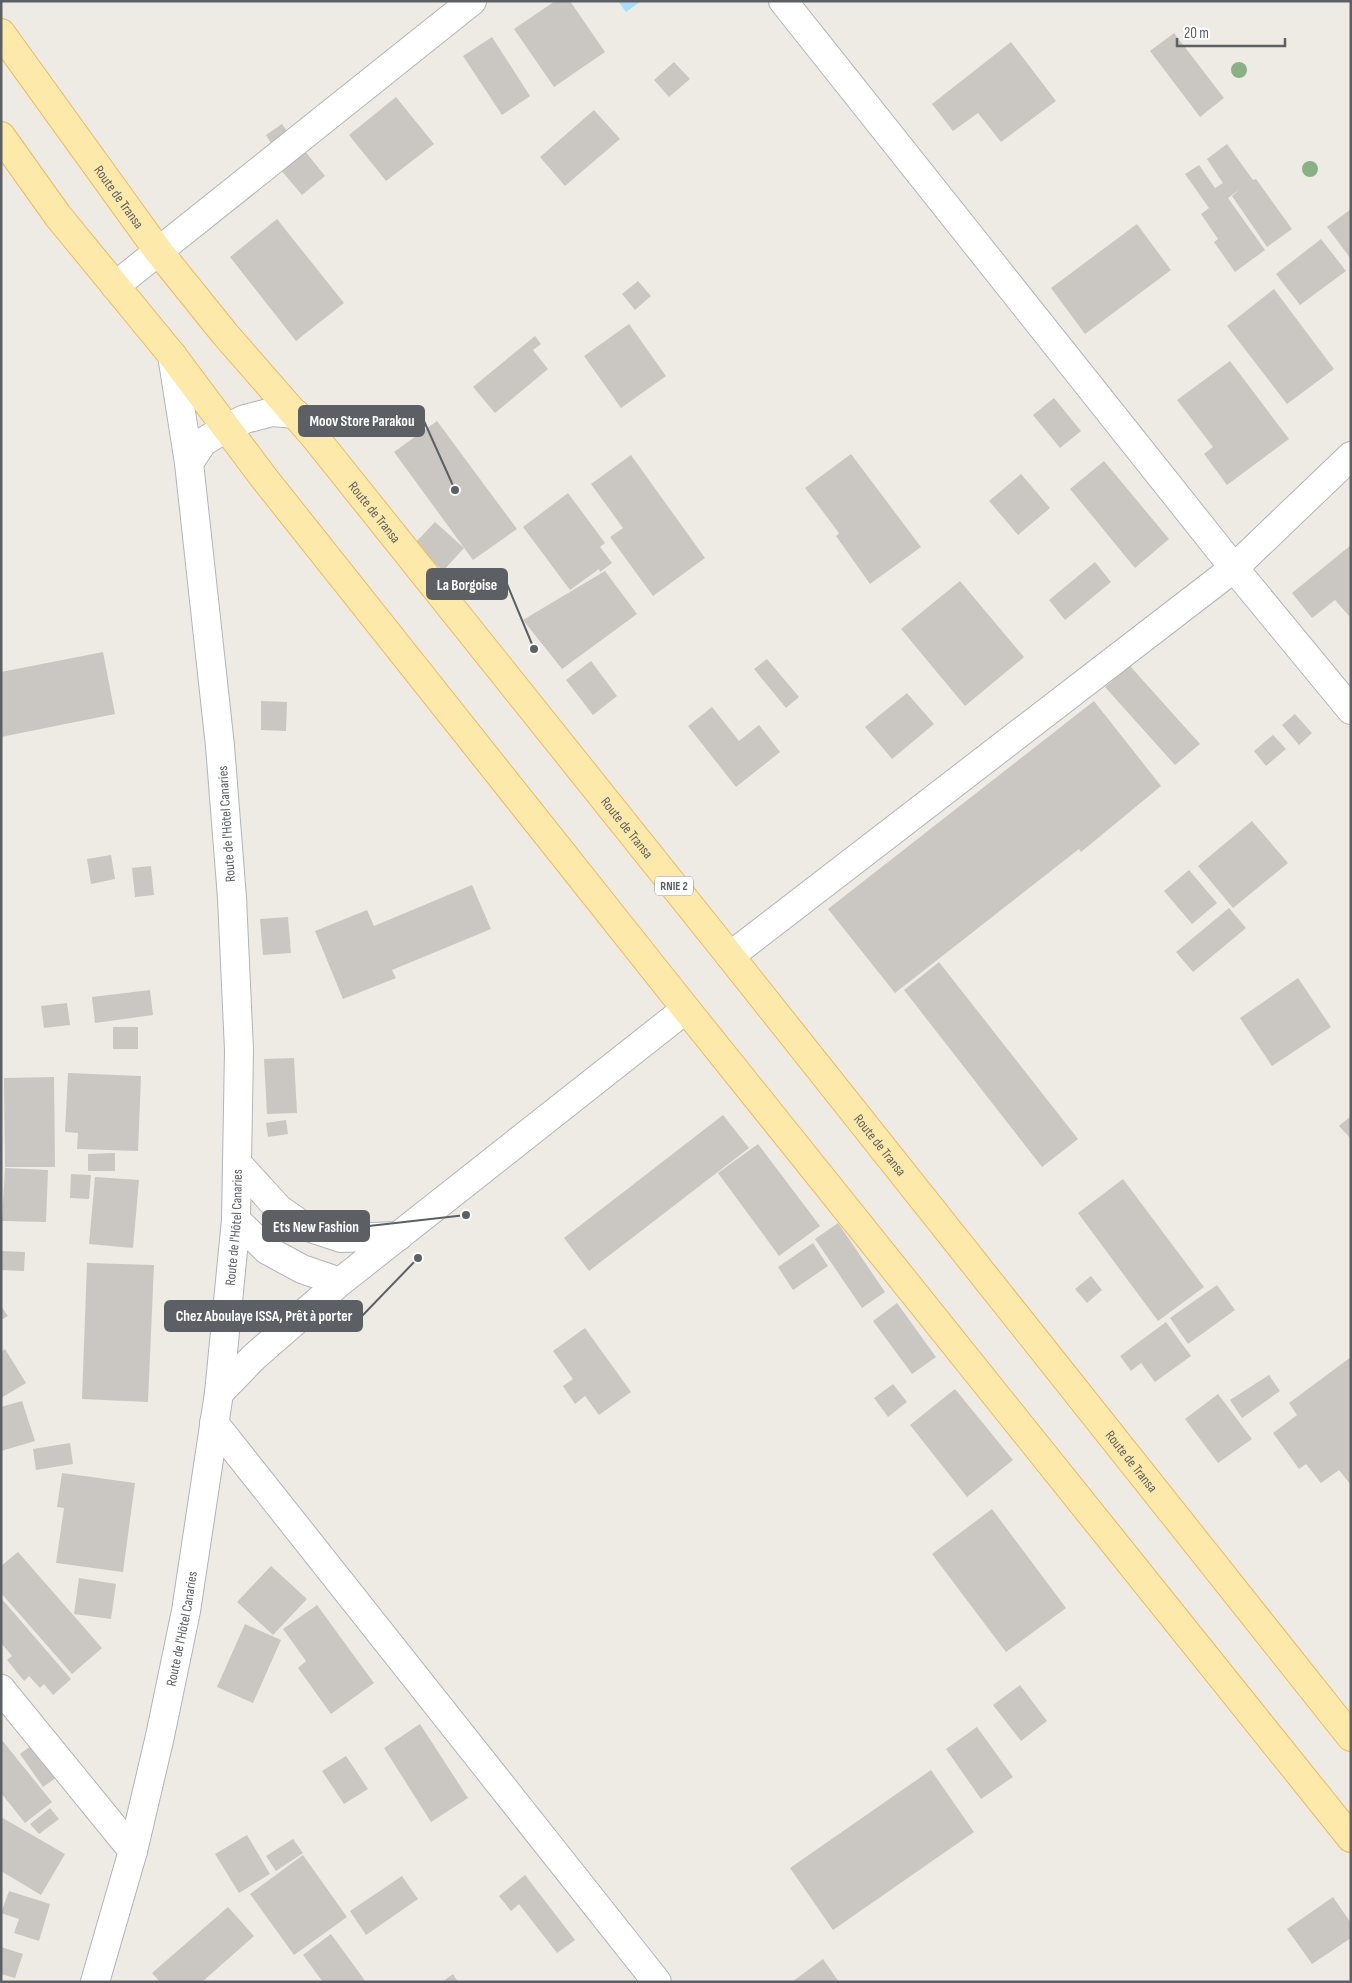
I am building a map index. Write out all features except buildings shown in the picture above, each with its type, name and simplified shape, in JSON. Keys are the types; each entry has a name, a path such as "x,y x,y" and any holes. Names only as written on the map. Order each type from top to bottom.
{"main road":[{"name":"Route de Transa","path":"1,33 159,252 225,334 296,414 1351,1737"},
{"path":"1,136 58,216 172,356 226,428 686,1009 1351,1838"}],"street":[{"path":"115,286 472,1"},
{"path":"783,1 1234,568 1351,710"},
{"name":"Route de l'Hôtel Canaries","path":"95,1982 133,1851 160,1736 186,1611 219,1394 236,1220 238,1050 232,898 220,746 189,463 172,356"},
{"path":"189,463 203,442 245,419 272,412 296,414"},
{"path":"730,956 1234,568 1351,456"},
{"path":"219,1394 254,1357 340,1282 686,1009"},
{"path":"237,1163 279,1209 302,1225 341,1238 399,1236"},
{"path":"236,1220 267,1250 302,1269 340,1282"},
{"path":"214,1423 657,1982"},
{"path":"1,1689 133,1851"}],"water":[{"path":"618,1 641,1 626,12"}],"place":[{"name":"Moov Store Parakou","path":"455,490"},
{"name":"La Borgoise","path":"534,649"},
{"name":"Ets New Fashion","path":"466,1215"},
{"name":"Chez Aboulaye ISSA, Prêt à porter","path":"418,1258"}]}
